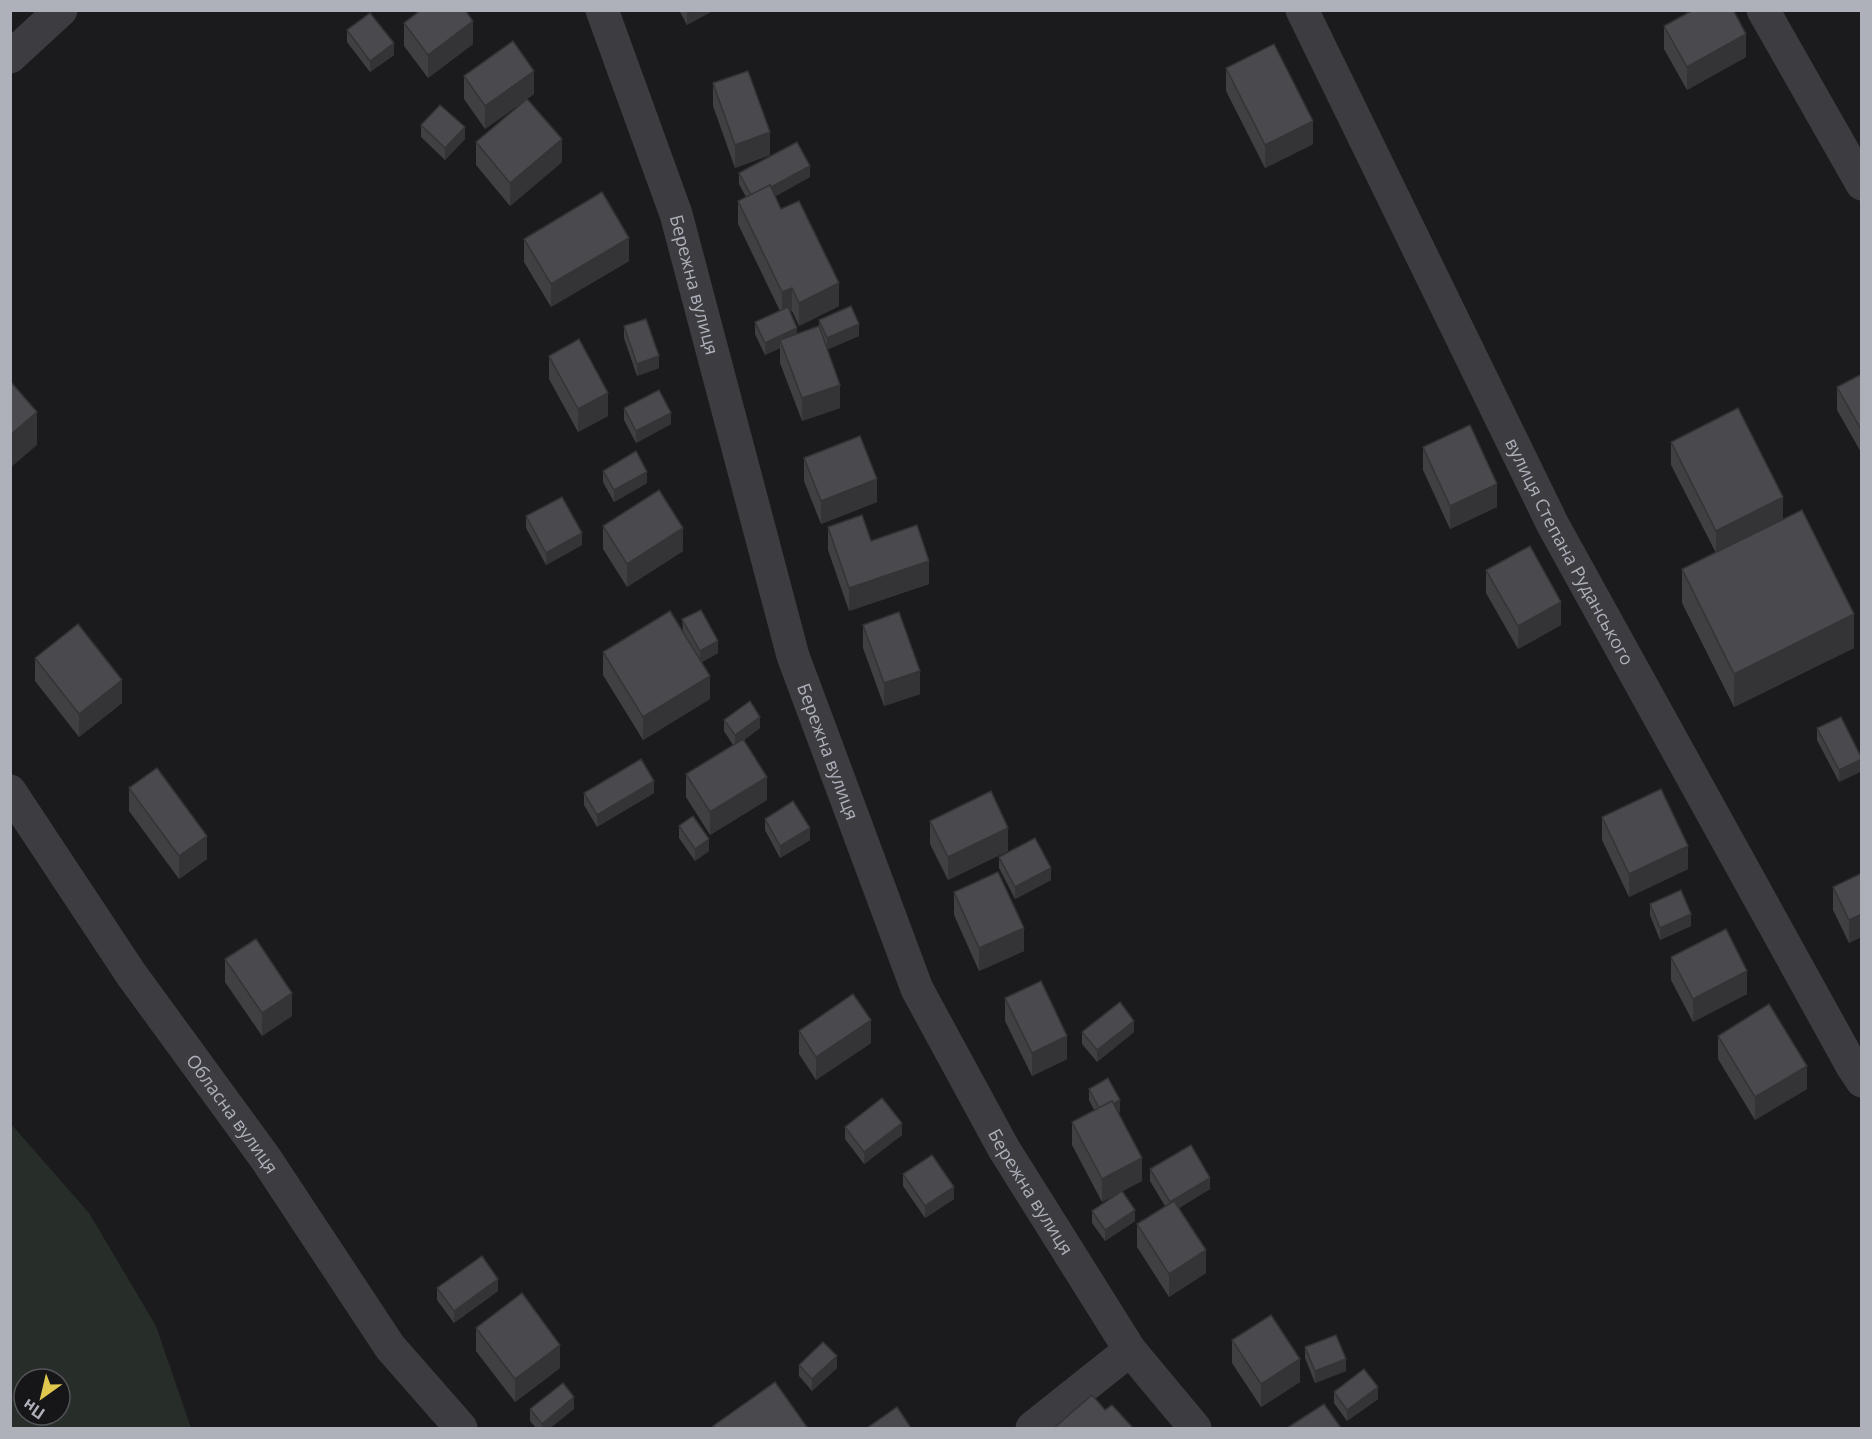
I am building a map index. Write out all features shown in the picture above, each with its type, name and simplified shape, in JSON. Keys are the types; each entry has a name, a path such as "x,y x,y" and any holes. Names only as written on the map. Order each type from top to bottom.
{"street":[{"path":"10,57 61,10"},
{"name":"Бережна вулиця","path":"602,10 676,214 793,656 916,989 1004,1149 1130,1350 1195,1428"},
{"name":"вулиця Степана Руданського","path":"1302,10 1553,525 1846,1056 1862,1081"},
{"path":"1763,10 1862,184"},
{"name":"Обласна вулиця","path":"10,791 131,974 266,1159 390,1347 461,1428"},
{"path":"1032,1428 1130,1350"}],"shaded area":[{"path":"11,1124 89,1213 156,1326 191,1428 11,1428"}],"building":[{"path":"421,10 465,10 473,21 428,55 404,23"},
{"path":"1693,10 1733,10 1746,34 1687,67 1664,26"},
{"path":"370,13 394,43 370,61 347,30"},
{"path":"513,41 534,71 485,106 464,76"},
{"path":"1274,44 1313,121 1265,145 1226,68"},
{"path":"748,71 770,132 735,145 713,83"},
{"path":"527,99 562,139 510,183 476,142"},
{"path":"440,105 465,127 445,148 421,125"},
{"path":"797,142 810,166 751,195 739,173"},
{"path":"770,185 781,209 799,201 839,283 799,303 792,288 782,292 738,201"},
{"path":"602,192 629,238 551,284 524,239"},
{"path":"851,306 859,324 827,338 819,320"},
{"path":"788,307 797,328 765,343 755,322"},
{"path":"646,319 659,356 637,364 624,326"},
{"path":"819,326 840,385 802,398 780,340"},
{"path":"579,339 608,393 578,409 549,356"},
{"path":"1862,374 1862,431 1837,387"},
{"path":"10,381 37,412 10,435"},
{"path":"659,390 671,413 636,431 624,408"},
{"path":"1738,408 1783,497 1716,531 1671,442"},
{"path":"1470,425 1497,484 1450,506 1423,447"},
{"path":"860,436 877,479 821,501 804,458"},
{"path":"636,451 647,472 614,490 603,471"},
{"path":"659,490 683,528 627,564 603,526"},
{"path":"562,497 582,533 546,553 526,516"},
{"path":"1802,510 1854,614 1734,674 1682,569"},
{"path":"862,515 871,541 917,525 929,561 849,588 828,527"},
{"path":"1530,546 1561,602 1518,626 1486,570"},
{"path":"701,610 718,641 700,651 682,619"},
{"path":"670,611 710,676 643,717 603,652"},
{"path":"899,612 920,671 884,683 863,625"},
{"path":"78,624 122,680 79,714 35,658"},
{"path":"750,701 760,717 735,735 724,720"},
{"path":"1841,717 1862,759 1839,770 1817,728"},
{"path":"743,739 767,777 710,812 686,774"},
{"path":"641,759 654,781 597,815 584,793"},
{"path":"157,768 207,836 179,856 129,788"},
{"path":"1661,789 1688,846 1629,874 1602,817"},
{"path":"991,791 1008,828 948,857 930,821"},
{"path":"793,801 810,828 780,846 765,819"},
{"path":"693,816 709,839 695,849 679,826"},
{"path":"1035,838 1051,868 1015,887 999,857"},
{"path":"998,872 1024,928 979,948 954,892"},
{"path":"1862,873 1862,914 1849,920 1833,887"},
{"path":"1681,890 1691,914 1660,928 1650,904"},
{"path":"1726,929 1747,971 1693,999 1671,957"},
{"path":"256,939 292,993 262,1013 225,959"},
{"path":"1041,981 1067,1036 1032,1053 1005,998"},
{"path":"853,994 871,1020 816,1057 799,1031"},
{"path":"1120,1002 1134,1021 1097,1050 1082,1032"},
{"path":"1769,1004 1807,1066 1755,1097 1718,1036"},
{"path":"1108,1078 1120,1100 1113,1104 1112,1101 1099,1108 1089,1089"},
{"path":"882,1098 902,1123 864,1152 845,1127"},
{"path":"1112,1101 1142,1158 1102,1179 1072,1122"},
{"path":"1191,1145 1210,1178 1170,1202 1150,1169"},
{"path":"932,1155 954,1187 925,1206 903,1174"},
{"path":"1122,1191 1135,1210 1105,1230 1092,1211"},
{"path":"1174,1201 1206,1250 1169,1274 1137,1224"},
{"path":"482,1256 498,1279 454,1311 437,1288"},
{"path":"522,1293 560,1345 515,1379 476,1328"},
{"path":"1271,1315 1300,1359 1261,1384 1232,1340"},
{"path":"1336,1335 1346,1359 1315,1371 1305,1347"},
{"path":"823,1342 837,1356 812,1379 799,1365"},
{"path":"1364,1369 1378,1387 1347,1410 1334,1392"},
{"path":"775,1382 807,1427 715,1428 713,1426"},
{"path":"563,1383 574,1397 542,1424 530,1409"},
{"path":"1092,1395 1105,1410 1112,1405 1133,1428 1054,1428"},
{"path":"1324,1404 1341,1428 1287,1428"},
{"path":"897,1407 911,1428 867,1428"}]}
